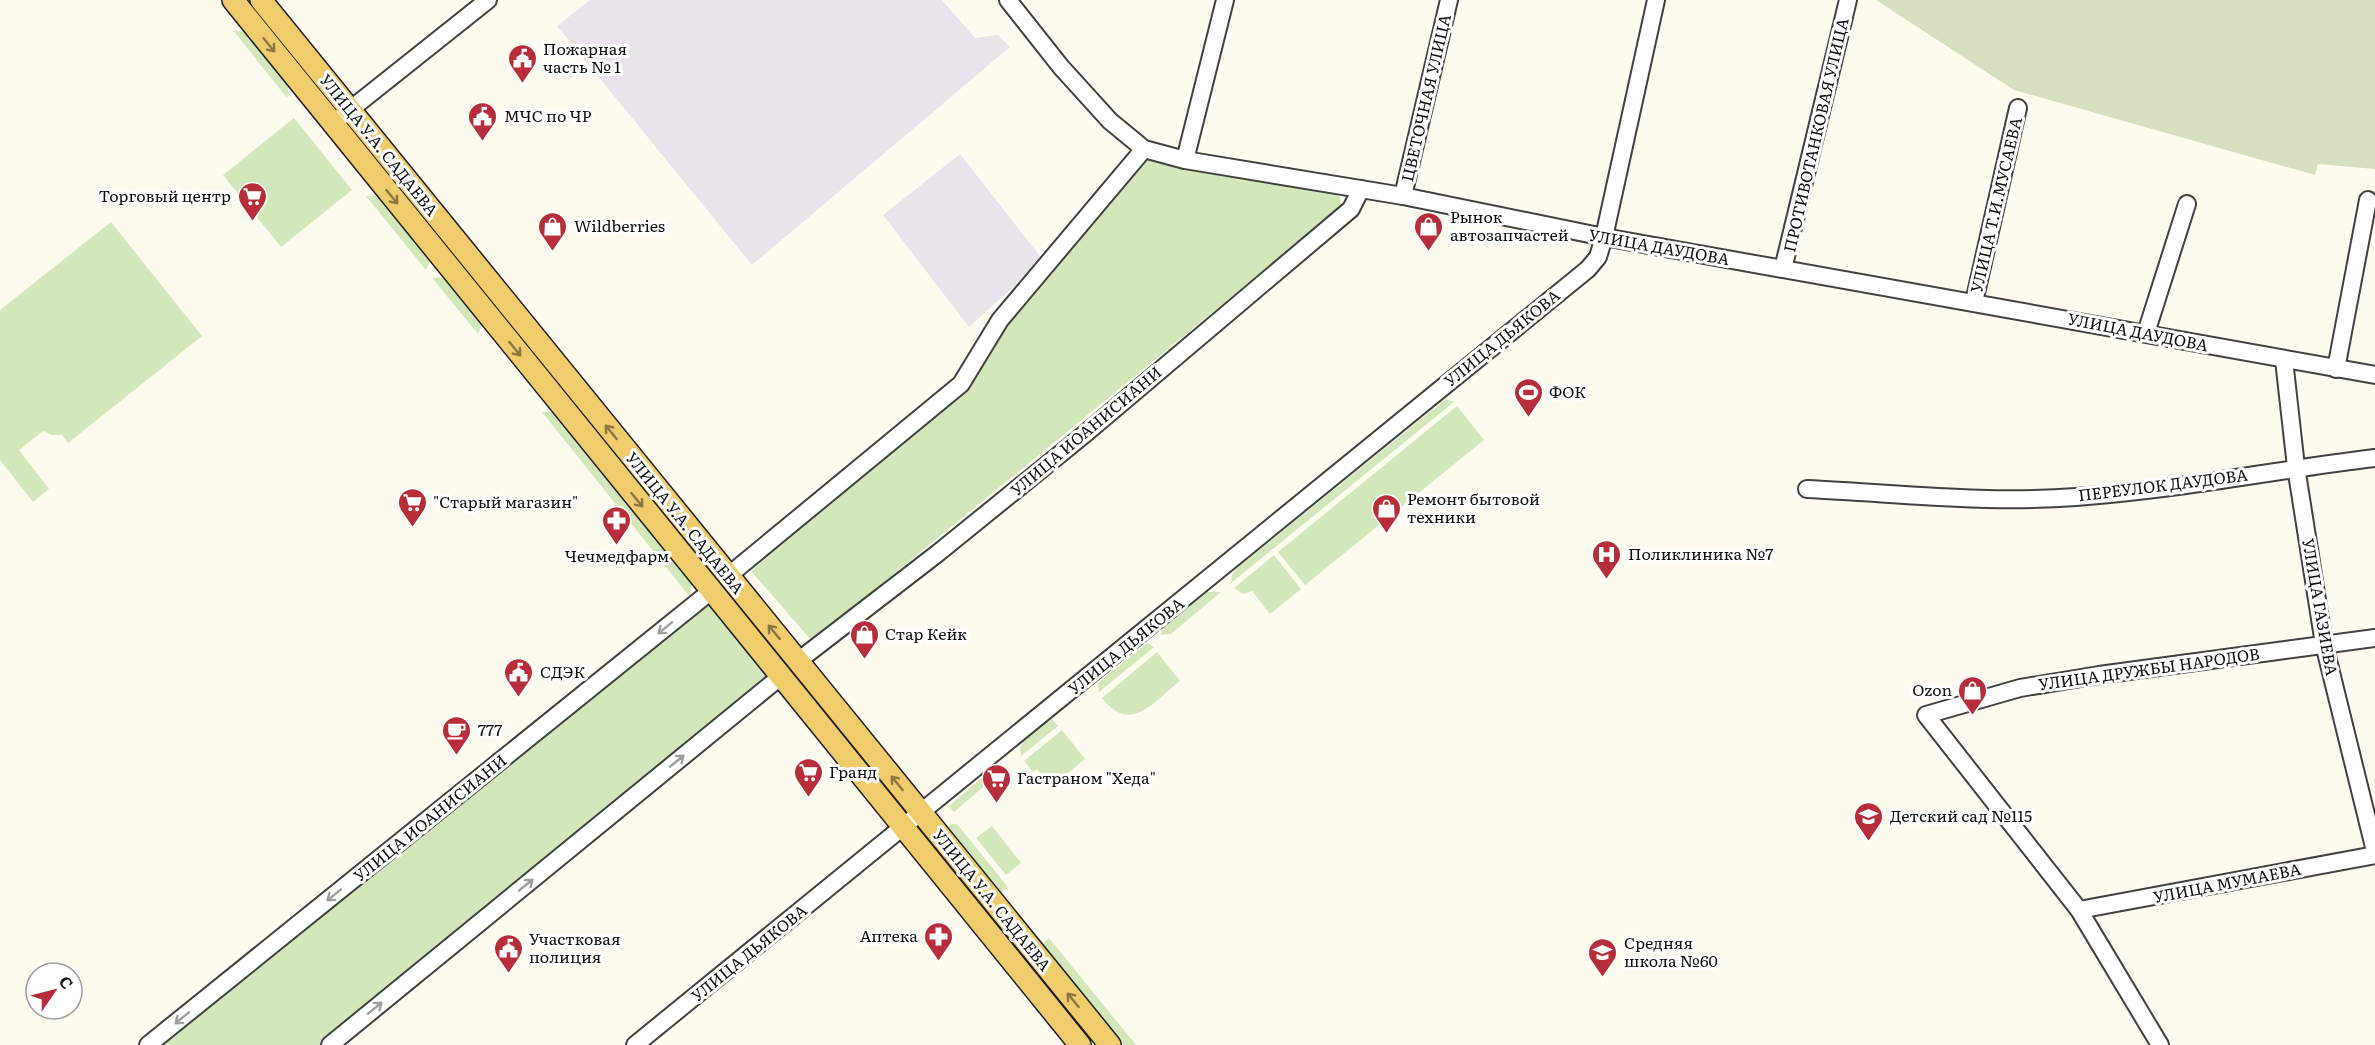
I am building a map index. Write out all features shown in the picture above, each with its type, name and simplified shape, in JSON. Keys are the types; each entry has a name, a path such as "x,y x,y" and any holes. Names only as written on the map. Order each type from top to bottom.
{"main road":[{"name":"УЛИЦА У.А. САДАЕВА","path":"233,0 1080,1045"},
{"name":"УЛИЦА У.А. САДАЕВА","path":"261,0 1110,1045"}],"street":[{"path":"333,124 488,0"},
{"name":"УЛИЦА ДАУДОВА","path":"1008,0 1061,67 1110,121 1144,149 1185,160 1403,196 1604,237 2375,375"},
{"path":"1185,160 1225,0"},
{"name":"ЦВЕТОЧНАЯ УЛИЦА","path":"1403,196 1449,0"},
{"name":"УЛИЦА ДЬЯКОВА","path":"635,1045 1588,269 1598,257 1604,237 1656,0"},
{"name":"ПРОТИВОТАНКОВАЯ УЛИЦА","path":"1783,269 1848,0"},
{"name":"УЛИЦА Т.И.МУСАЕВА","path":"1974,302 2018,108"},
{"path":"728,576 961,384 999,320 1144,149"},
{"name":"УЛИЦА ИОАНИСИАНИ","path":"798,661 938,553 1086,433 1351,209 1360,189"},
{"path":"2336,369 2368,200"},
{"path":"2146,333 2187,204"},
{"name":"УЛИЦА ГАЗИЕВА","path":"2284,360 2296,467 2324,644 2375,853"},
{"name":"ПЕРЕУЛОК ДАУДОВА","path":"1807,489 2002,499 2074,497 2150,490 2296,467 2375,458"},
{"name":"УЛИЦА ИОАНИСИАНИ","path":"148,1045 711,591"},
{"name":"УЛИЦА ДРУЖБЫ НАРОДОВ","path":"2079,910 1926,715 2020,688 2375,638"},
{"path":"330,1045 780,677"},
{"name":"УЛИЦА МУМАЕВА","path":"2079,910 2375,853"},
{"path":"2079,910 2160,1045"}],"shaded area":[{"path":"590,0 942,0 975,38 998,35 1010,47 752,265 557,26"},
{"path":"960,154 1043,260 969,327 883,215"}],"green space":[{"path":"1876,0 2375,0 2375,169 2318,164 2315,175 2014,90"},
{"path":"233,30 244,32 289,88 287,98"},
{"path":"294,118 352,190 281,247 223,175"},
{"path":"1148,160 1335,194 1340,197 1341,207 812,641 751,571 970,388 1005,329"},
{"path":"366,196 376,196 430,261 426,270"},
{"path":"111,222 202,336 68,443 62,435 52,435 43,431 19,450 49,489 33,502 0,460 0,310"},
{"path":"439,277 444,279 482,325 478,334 433,279"},
{"path":"1446,399 1454,402 1231,583 1232,575 1237,568"},
{"path":"1457,406 1484,440 1305,585 1278,552"},
{"path":"542,412 553,412 692,585 690,597"},
{"path":"1274,555 1301,589 1270,614 1252,591 1243,594 1234,588"},
{"path":"1208,592 1221,592 1171,634 1160,635 1163,628"},
{"path":"707,601 770,678 320,1045 162,1045"},
{"path":"1147,643 1154,647 1099,692 1098,683"},
{"path":"1157,652 1180,681 1142,711 1123,714 1113,709 1102,698"},
{"path":"1052,719 1058,726 1021,756 1020,748 1025,740"},
{"path":"1062,730 1085,759 1051,787 1037,769 1033,772 1024,761"},
{"path":"990,771 995,777 954,812 949,806"},
{"path":"952,824 957,824 1008,887 999,894 947,828"},
{"path":"992,826 1021,863 1006,875 976,838"},
{"path":"1049,938 1136,1045 1124,1045 1042,944"}],"place":[{"name":"Пожарная часть № 1","path":"522,84"},
{"name":"МЧС по ЧР","path":"483,142"},
{"name":"Торговый центр","path":"252,222"},
{"name":"Wildberries","path":"553,252"},
{"name":"Рынок автозапчастей","path":"1429,252"},
{"name":"ФОК","path":"1528,418"},
{"name":"\"Старый магазин\"","path":"412,528"},
{"name":"Ремонт бытовой техники","path":"1386,534"},
{"name":"Чечмедфарм","path":"617,546"},
{"name":"Поликлиника №7","path":"1607,580"},
{"name":"Стар Кейк","path":"864,660"},
{"name":"СДЭК","path":"519,698"},
{"name":"Ozon","path":"1973,716"},
{"name":"777","path":"457,756"},
{"name":"Гранд","path":"808,798"},
{"name":"Гастраном \"Хеда\"","path":"996,804"},
{"name":"Детский сад №115","path":"1869,842"},
{"name":"Аптека","path":"939,962"},
{"name":"Участковая полиция","path":"508,974"},
{"name":"Средняя школа №60","path":"1603,978"}]}
